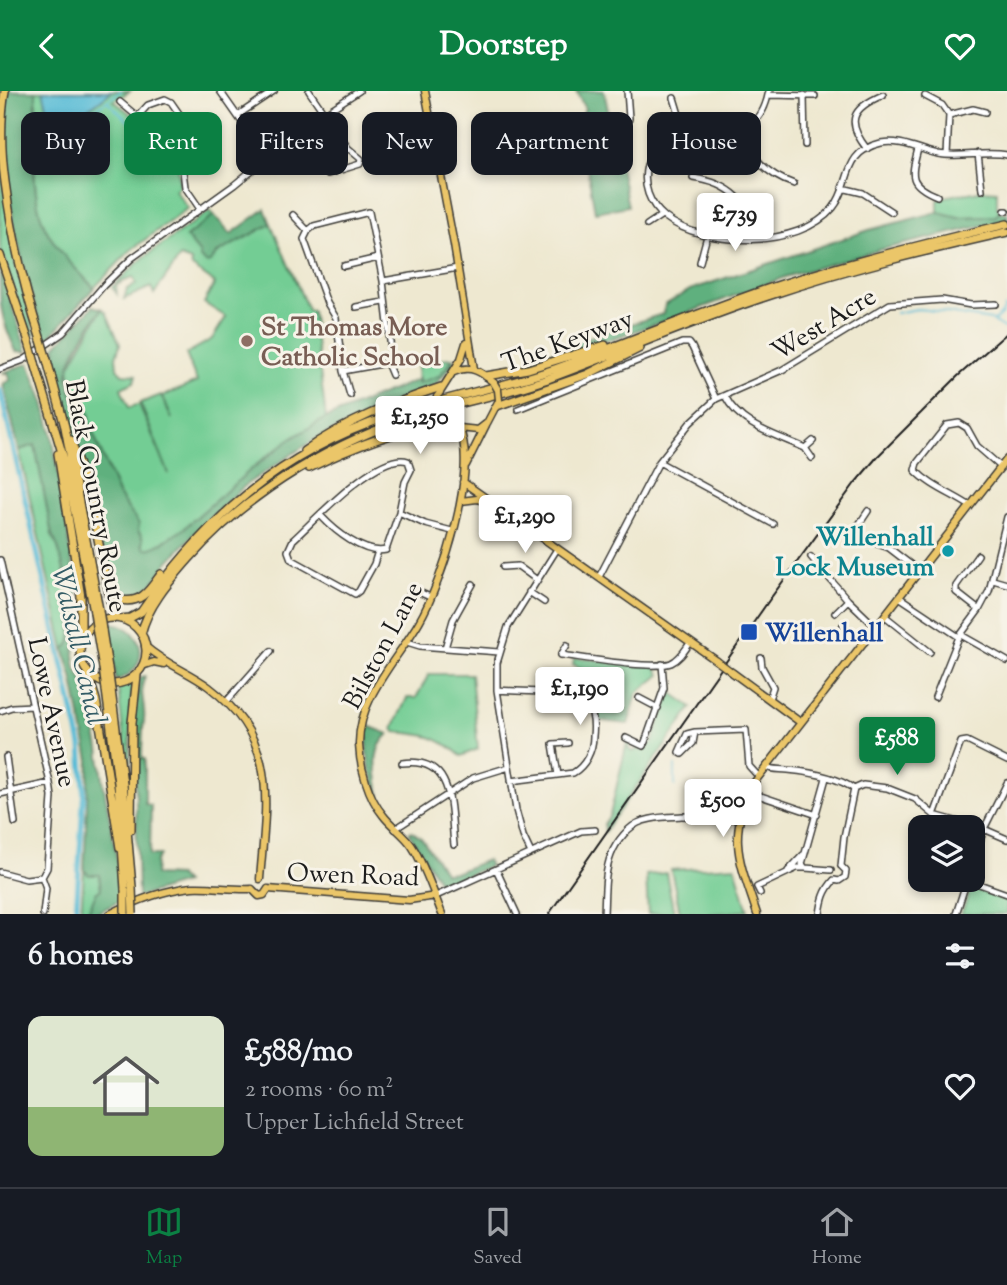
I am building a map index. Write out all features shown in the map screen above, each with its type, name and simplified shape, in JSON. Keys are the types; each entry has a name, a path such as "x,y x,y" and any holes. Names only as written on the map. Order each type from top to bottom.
{"highway":[{"name":"Black Country Route","path":"5,91 1,128 12,235 65,427 96,611"},
{"name":"The Keyway","path":"118,619 130,618 141,612 189,547 234,503 300,457 370,423 520,381 768,289 825,271 1007,224"},
{"name":"The Keyway","path":"141,634 148,613 180,569 216,532 264,492 308,464 370,432 427,412 521,388 771,295 828,277 1007,232"},
{"name":"Black Country Route","path":"0,255 36,363 66,466 96,611 108,690 128,889 133,914"},
{"path":"486,376 528,369 649,332"},
{"path":"498,403 588,374 659,337"},
{"path":"264,480 326,436 364,415 441,387"},
{"path":"264,492 358,446 391,433 447,420"},
{"path":"65,427 79,461 91,504 112,609 118,619"},
{"path":"54,428 81,597 81,658 96,700 111,807 126,859"},
{"path":"104,571 118,598 137,600 149,591 178,555 189,547"},
{"path":"81,644 94,624 118,619 134,625 145,646 132,700 126,859"},
{"path":"86,670 96,679 110,684 124,682 140,669"},
{"name":"Black Country Route","path":"125,914 128,889"}],"main road":[{"path":"425,91 474,369"},
{"path":"465,468 464,438 458,428 439,413 437,397 464,353 467,338"},
{"path":"450,375 466,368 474,369 486,376 498,390 498,403 465,468"},
{"path":"458,428 478,429 487,423"},
{"path":"757,914 738,854 740,819 749,792 758,776 800,722 813,710 1007,459"},
{"name":"Bilston Lane","path":"442,914 412,846 380,812 373,798 362,767 359,738 368,703 419,622 430,597 461,501 465,468"},
{"path":"463,482 800,722"},
{"path":"461,501 477,499 492,504"},
{"path":"145,646 173,667 206,685 227,702 250,730 264,769 266,787 260,879"},
{"path":"140,669 154,662 173,667"},
{"path":"252,889 254,882 260,879"},
{"path":"110,914 154,895 194,887 252,889 259,896 264,895 268,889 267,883 260,879"},
{"name":"Owen Road","path":"268,889 409,900 436,896"}],"street":[{"path":"220,91 236,112"},
{"path":"242,112 274,91"},
{"path":"309,91 323,112"},
{"path":"326,112 359,91"},
{"path":"627,91 629,112"},
{"path":"761,113 769,93 816,96"},
{"path":"804,95 805,145"},
{"path":"867,149 858,138 854,118 860,106 883,95"},
{"path":"925,96 942,105 949,115 947,155"},
{"path":"674,98 678,112"},
{"path":"142,112 148,105 165,99 171,102 178,112"},
{"path":"120,102 133,112"},
{"path":"949,115 973,109 985,112"},
{"path":"647,175 647,191 654,208 691,232 727,240 757,239 786,234 822,218 835,205 851,163 867,149 878,144 892,142 947,155 1007,155"},
{"path":"348,148 358,155 360,164 328,174 323,171 323,165 348,148"},
{"path":"918,149 912,171 915,183 937,196"},
{"path":"978,153 982,190"},
{"path":"761,163 771,175 794,184"},
{"path":"184,175 185,187 200,209"},
{"path":"2,369 24,360 63,333 104,285 132,258 245,175"},
{"path":"693,178 719,184 734,195 753,218 757,239"},
{"path":"981,181 989,180"},
{"path":"842,188 863,193 892,212"},
{"path":"870,206 874,199"},
{"path":"350,395 343,371 336,318 327,303 305,244 308,231 314,226 369,212 383,281 391,350 387,363 392,375"},
{"path":"293,215 308,231"},
{"path":"647,225 662,215"},
{"path":"700,262 706,254 707,236"},
{"path":"344,266 378,258"},
{"path":"383,281 458,268"},
{"name":"West Acre","path":"716,399 782,370 890,304 942,300 971,305 996,304"},
{"path":"356,307 384,302"},
{"path":"518,409 682,343 689,343 692,347 716,399 690,422 659,462 599,577"},
{"path":"343,371 387,363"},
{"path":"725,396 731,408 743,419 805,448 811,458"},
{"path":"970,506 935,487 915,470 917,463 947,425 960,422 967,428 976,446 1001,467"},
{"path":"805,448 813,441"},
{"path":"321,516 351,540 384,552 411,470 408,461 402,459 388,462 357,481 289,547 288,553 291,559 355,594 369,573 378,551"},
{"path":"659,462 773,524"},
{"path":"868,511 858,526 862,538 889,548 919,571"},
{"path":"399,512 452,531"},
{"path":"934,697 960,636 979,610 993,580 1007,517"},
{"path":"531,853 519,823 496,672 499,652 508,627 557,549"},
{"path":"978,555 956,586 956,591 979,610"},
{"path":"811,557 848,600 876,627"},
{"name":"Lowe Avenue","path":"0,560 2,582 33,706 52,797 48,861 46,873 42,877 46,888 43,914"},
{"path":"503,567 517,566 537,580"},
{"path":"993,580 1007,584"},
{"path":"409,597 415,582"},
{"path":"445,647 453,621 473,585"},
{"path":"412,589 430,597"},
{"path":"529,592 544,603"},
{"path":"899,597 960,636 1006,659"},
{"path":"835,613 848,600"},
{"path":"885,616 930,652"},
{"path":"843,625 865,642"},
{"path":"407,642 415,645 499,652"},
{"path":"568,645 561,655 615,662 662,664 677,659 690,643"},
{"path":"227,702 271,651"},
{"path":"761,658 762,667 774,687 769,699"},
{"path":"626,738 636,745 643,746 645,742 664,688 662,664"},
{"path":"497,690 574,696 589,707 593,738 589,753 578,770 511,781"},
{"path":"639,698 658,708"},
{"path":"0,711 12,707 33,706"},
{"path":"695,732 746,730 749,766 758,776"},
{"path":"766,767 826,778 854,789 863,785 887,788 915,799 934,815 960,743 964,740 1007,761"},
{"path":"558,775 553,744 568,743"},
{"path":"6,757 15,823"},
{"path":"402,762 418,761 433,766 444,781 448,792 454,845"},
{"path":"395,828 478,775 509,767"},
{"path":"805,868 802,866 803,855 826,778"},
{"path":"0,794 50,783"},
{"path":"985,827 1007,783"},
{"path":"841,866 854,789"},
{"path":"749,792 817,815"},
{"path":"604,914 610,857 618,842 641,821 666,818 740,819"},
{"path":"985,829 1007,839"},
{"path":"436,896 581,831 595,830"},
{"path":"785,875 803,855"},
{"path":"757,888 797,868 831,870 835,866 841,866 845,869 845,877 839,881 834,880"},
{"path":"496,869 518,911"},
{"path":"831,870 834,880"},
{"path":"0,872 26,879 42,877"},
{"path":"820,914 822,896 834,880"},
{"path":"985,886 1006,894 1007,886"},
{"path":"956,914 964,892"}],"green space":[{"path":"8,91 36,91 35,112 21,112 21,175 34,175 44,225 66,258 94,288 46,341 23,265 12,213 5,161"},
{"path":"36,91 130,91 114,101 128,112 124,112 124,175 179,175 180,186 175,190 188,208 131,250 94,288 66,258 44,225 36,195 35,175 110,175 110,112 36,112"},
{"path":"576,91 604,91 608,112 584,112 585,109"},
{"path":"0,155 15,262 35,334 30,335 0,247"},
{"path":"588,175 622,175 628,206 595,212"},
{"path":"982,190 997,191 997,207 1000,210 996,216 958,217 938,212 938,200 942,198"},
{"path":"265,209 271,224 217,253 210,262 206,263 200,258 200,254 186,237 214,215 231,234"},
{"path":"210,211 214,215 186,237 200,254 213,259 231,244 271,224 308,310 312,310 326,418 263,459 181,531 159,545 144,549 138,523 119,496 91,428 89,413 74,400 69,367 102,309 106,312 120,344 116,357 117,368 122,374 136,375 134,382 121,388 122,391 129,408 139,404 169,474 140,403 161,395 172,419 163,396 197,382 186,354 212,339 226,317 204,303 215,283 192,267 191,261 180,257 154,294 151,287 124,299 127,289 136,284 133,277 116,285 117,294 112,287 143,258"},
{"path":"938,212 958,217 1007,213 1007,220 883,249 788,276 671,319 521,366 574,342 663,314 665,305 690,290 869,230"},
{"path":"0,268 27,352 16,351 4,320"},
{"path":"93,306 102,309 74,354 68,375 70,388 79,404 89,411 91,428 119,496 139,524 138,531 145,549 155,547 181,531 289,440 326,418 419,379 418,383 439,376 452,360 456,361 436,384 317,438 247,484 203,524 153,583 135,598 123,598 112,588 49,350 57,350 55,347"},
{"path":"453,358 439,376 417,384 418,361"},
{"path":"29,363 44,402 52,434 77,592 78,622 74,655 76,668 90,693 120,877 120,901 95,914 87,914 96,893 101,889 99,875 89,875 84,870 89,760 64,649 71,641 74,609 58,547 52,535 35,445 19,450 3,384 10,380 8,373 2,373"},
{"path":"35,445 52,535 58,547 74,609 70,645 64,649 19,450"},
{"path":"108,623 121,625 130,631 140,648 136,667 128,675 116,680"},
{"path":"574,658 655,666 660,675 637,693 628,724 597,720 596,711 589,702 604,685 602,681 573,664"},
{"path":"429,674 471,674 478,749 461,756 431,737 395,732 393,728 407,698 416,698"},
{"path":"145,676 142,688 142,759 145,759 145,804 151,805 150,855 160,855 156,861 155,875 178,876 185,883 138,897 134,714 140,677"},
{"path":"134,678 131,696 129,788 118,687"},
{"path":"669,691 692,707 605,831 604,824 610,815 627,742 631,744 628,749 633,752 637,749 643,750 653,741"},
{"path":"368,726 389,734 377,755 380,798 369,763"},
{"path":"412,831 422,839 445,873 457,872 487,860 490,866 445,884 440,883 409,833"},
{"path":"735,866 748,911 709,914 680,912 671,870"},
{"path":"84,870 89,875 99,875 101,889 96,893 87,914 81,914"},
{"path":"666,873 674,913 648,914 646,875"},
{"path":"970,892 984,892 1007,901 1007,914 961,914"}],"water":[{"path":"43,91 112,91 82,112 48,111"}],"waterway":[{"path":"90,112 121,91"},
{"path":"107,101 124,117"},
{"path":"993,322 1005,307"},
{"path":"896,313 928,310 991,320 1007,330"},
{"name":"Walsall Canal","path":"0,390 81,745 84,787 76,914"},
{"path":"675,766 675,786"}],"railway":[{"path":"549,914 770,599 855,483 878,456 958,376 1007,333"}],"place":[{"name":"St Thomas More Catholic School","path":"247,341"},
{"name":"Willenhall Lock Museum","path":"948,551"},
{"name":"Willenhall","path":"749,632"}]}
